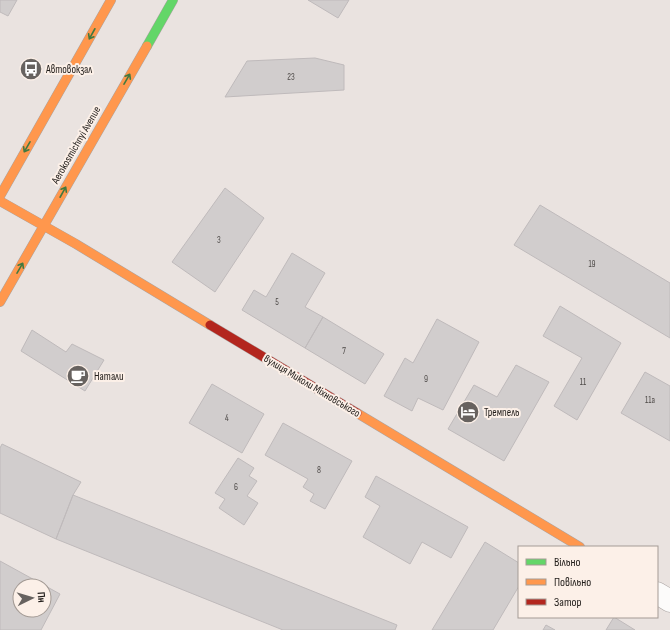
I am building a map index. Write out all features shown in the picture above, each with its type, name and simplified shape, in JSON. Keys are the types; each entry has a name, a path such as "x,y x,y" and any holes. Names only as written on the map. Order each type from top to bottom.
{"street":[{"path":"0,196 111,0"},
{"name":"Aerokosmichnyi Avenue","path":"0,302 173,0"},
{"name":"вулиця Миколи Міхновського","path":"0,201 578,546"},
{"path":"658,594 670,601"}],"building":[{"path":"0,0 17,0 8,16 0,12"},
{"path":"308,0 349,0 338,18"},
{"path":"315,58 344,65 344,90 225,97 247,61"},
{"path":"225,188 264,218 215,292 172,262"},
{"path":"540,205 670,283 670,338 514,245"},
{"path":"292,253 325,273 305,307 323,317 305,348 242,310 254,290 266,297"},
{"path":"560,306 621,343 577,420 554,406 582,358 543,336"},
{"path":"323,317 384,354 365,384 305,348"},
{"path":"437,319 479,342 443,410 418,398 412,411 384,396 405,358 413,363"},
{"name":"Натали","path":"32,330 66,352 72,344 104,360 85,391 21,351"},
{"path":"516,365 549,382 504,461 448,429 474,385 497,397"},
{"path":"645,372 670,386 670,441 621,413"},
{"path":"212,384 264,414 242,453 189,423"},
{"path":"283,423 352,461 325,509 310,501 314,494 303,487 308,479 265,455"},
{"path":"2,444 81,482 73,495 56,539 0,513 0,448"},
{"path":"238,458 254,468 249,476 257,481 247,496 258,503 244,525 219,508 225,499 215,493"},
{"path":"376,476 468,527 451,558 422,542 410,564 363,537 380,506 365,497"},
{"path":"73,495 397,625 395,630 283,630 56,539"},
{"path":"485,542 518,562 518,588 493,630 432,630"},
{"path":"0,561 31,578 12,578 12,618 47,618 41,630 0,630"},
{"path":"52,590 60,594 52,609"},
{"path":"613,618 616,618 635,630 606,630"},
{"path":"546,625 555,630 543,630"}],"traffic: fast":[{"path":"147,46 173,0"}],"traffic: slow":[{"path":"0,196 111,0"},
{"path":"0,302 147,46"},
{"path":"0,201 76,244 210,325"},
{"path":"357,413 578,546"}],"traffic: jam":[{"path":"210,325 357,413"}],"place":[{"name":"Автовокзал","path":"31,69"},
{"name":"Натали","path":"78,376"},
{"name":"Тремпель","path":"468,412"}]}
